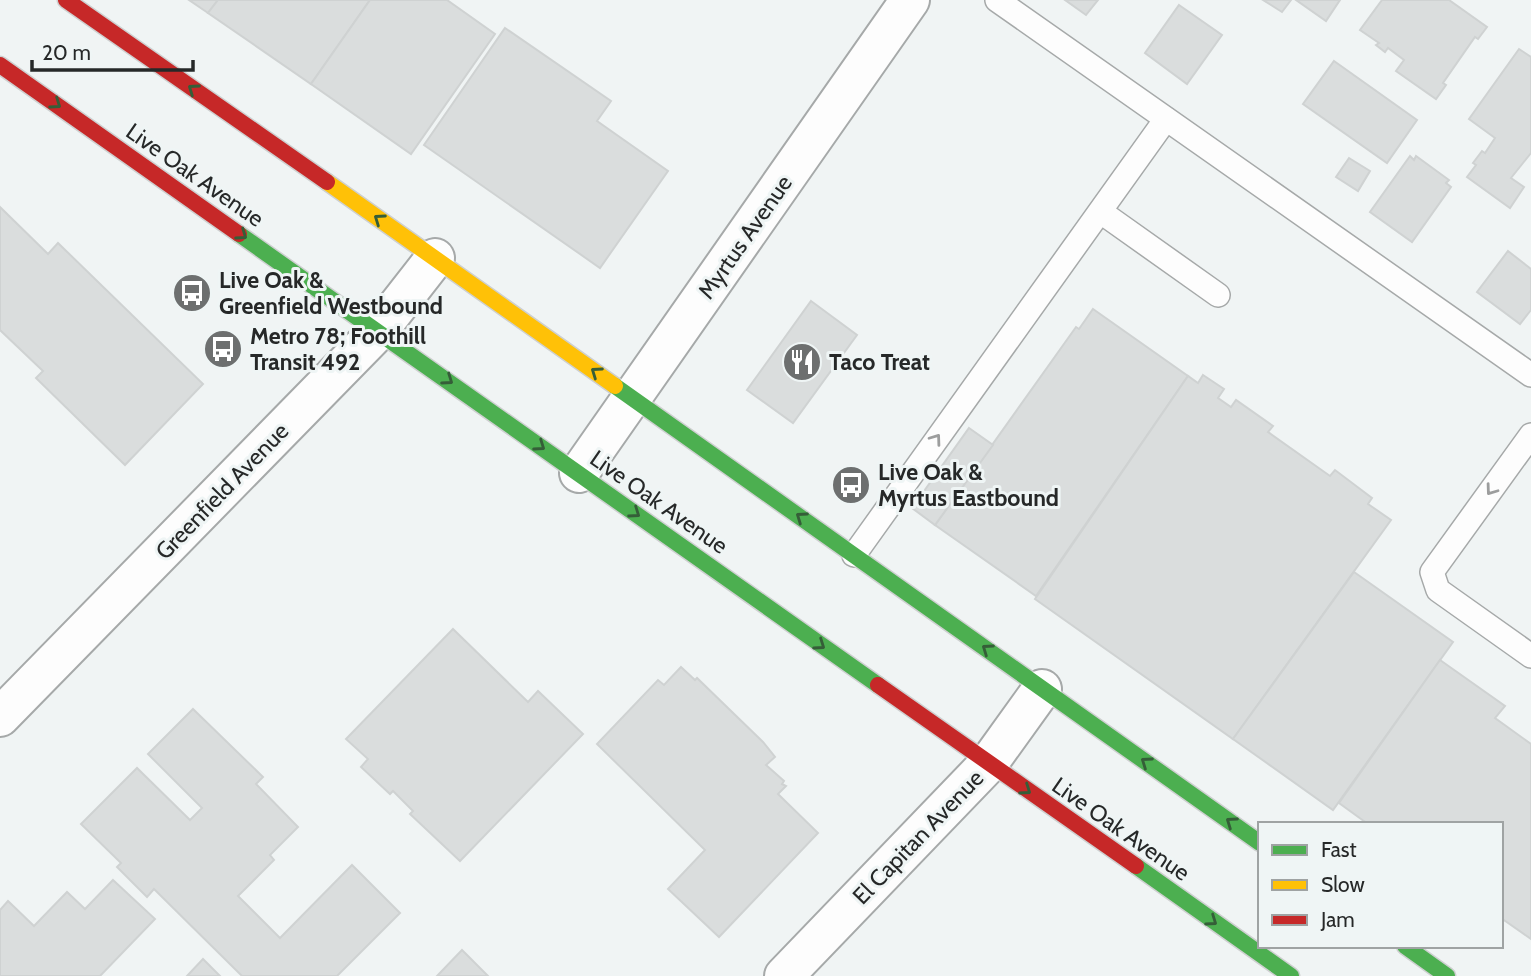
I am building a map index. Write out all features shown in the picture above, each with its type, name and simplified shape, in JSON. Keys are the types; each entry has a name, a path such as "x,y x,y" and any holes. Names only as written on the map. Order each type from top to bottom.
{"main road":[{"path":"66,0 632,397 1258,842"},
{"name":"Live Oak Avenue","path":"0,65 1291,976"},
{"path":"1408,948 1447,976"}],"street":[{"name":"Myrtus Avenue","path":"579,473 910,0"},
{"name":"Greenfield Avenue","path":"0,718 378,331 435,258"},
{"name":"El Capitan Avenue","path":"784,976 988,764 1042,689"}],"lane":[{"path":"997,0 1531,375"},
{"path":"854,555 1166,119"},
{"path":"1101,212 1218,295"},
{"path":"1531,435 1432,572 1438,590 1531,656"}],"building":[{"path":"189,0 218,0 208,13"},
{"path":"218,0 370,0 311,84 208,13"},
{"path":"370,0 447,0 495,34 411,154 311,84"},
{"path":"1065,0 1098,0 1086,15"},
{"path":"1263,0 1291,0 1282,12"},
{"path":"1296,0 1340,0 1326,21"},
{"path":"1382,0 1449,0 1487,27 1478,39 1475,37 1443,83 1446,85 1436,99 1396,71 1404,60 1388,48 1385,52 1376,45 1379,43 1360,30"},
{"path":"1179,5 1222,35 1187,84 1145,53"},
{"path":"505,28 611,101 597,121 668,171 600,268 424,145"},
{"path":"1519,49 1531,57 1531,153 1511,178 1524,187 1510,208 1467,177 1476,165 1473,163 1482,151 1485,153 1495,138 1469,119"},
{"path":"1334,61 1417,120 1387,163 1303,104"},
{"path":"1410,156 1414,160 1416,156 1449,180 1446,183 1451,187 1412,242 1370,212"},
{"path":"1349,158 1370,171 1358,191 1336,177"},
{"path":"0,207 48,254 58,243 203,384 125,465 36,378 43,371 0,330"},
{"path":"1508,251 1531,269 1531,310 1520,324 1477,292"},
{"name":"Taco Treat","path":"811,301 857,335 793,423 747,390"},
{"path":"1093,309 1188,376 1036,596 935,525 1076,327 1079,329"},
{"path":"1203,375 1224,389 1218,398 1231,407 1236,400 1273,426 1268,432 1330,476 1335,470 1372,498 1368,504 1391,520 1233,739 1035,599 1188,376 1198,383"},
{"path":"969,428 993,445 935,525 912,508"},
{"path":"1354,572 1453,642 1333,810 1233,739"},
{"path":"453,629 528,702 538,691 583,734 460,861 410,814 413,811 393,791 390,794 361,767 368,759 346,739"},
{"path":"1440,660 1505,706 1495,718 1531,744 1531,939 1503,919 1503,822 1365,822 1339,803"},
{"path":"681,667 695,680 697,678 763,742 775,757 766,765 786,786 778,794 818,833 719,937 668,889 705,850 597,744 658,680 664,685"},
{"path":"193,709 263,777 256,784 298,827 270,855 274,860 238,896 280,938 352,865 400,913 337,976 242,976 154,889 147,897 117,867 121,863 81,824 137,768 190,820 202,808 148,754"},
{"path":"113,880 155,919 100,976 0,976 0,910 8,901 34,926 67,892 85,909"},
{"path":"462,950 488,976 437,976"},
{"path":"203,959 220,976 187,976"}],"traffic: fast":[{"path":"239,234 878,685"},
{"path":"615,386 1258,842"},
{"path":"1136,866 1291,976"},
{"path":"1408,948 1447,976"}],"traffic: slow":[{"path":"327,182 615,386"}],"traffic: jam":[{"path":"66,0 327,182"},
{"path":"0,65 239,234"},
{"path":"878,685 1136,866"}],"place":[{"name":"Live Oak & Greenfield Westbound","path":"192,293"},
{"name":"Metro 78; Foothill Transit 492","path":"223,349"},
{"name":"Taco Treat","path":"802,362"},
{"name":"Live Oak & Myrtus Eastbound","path":"851,485"}]}
